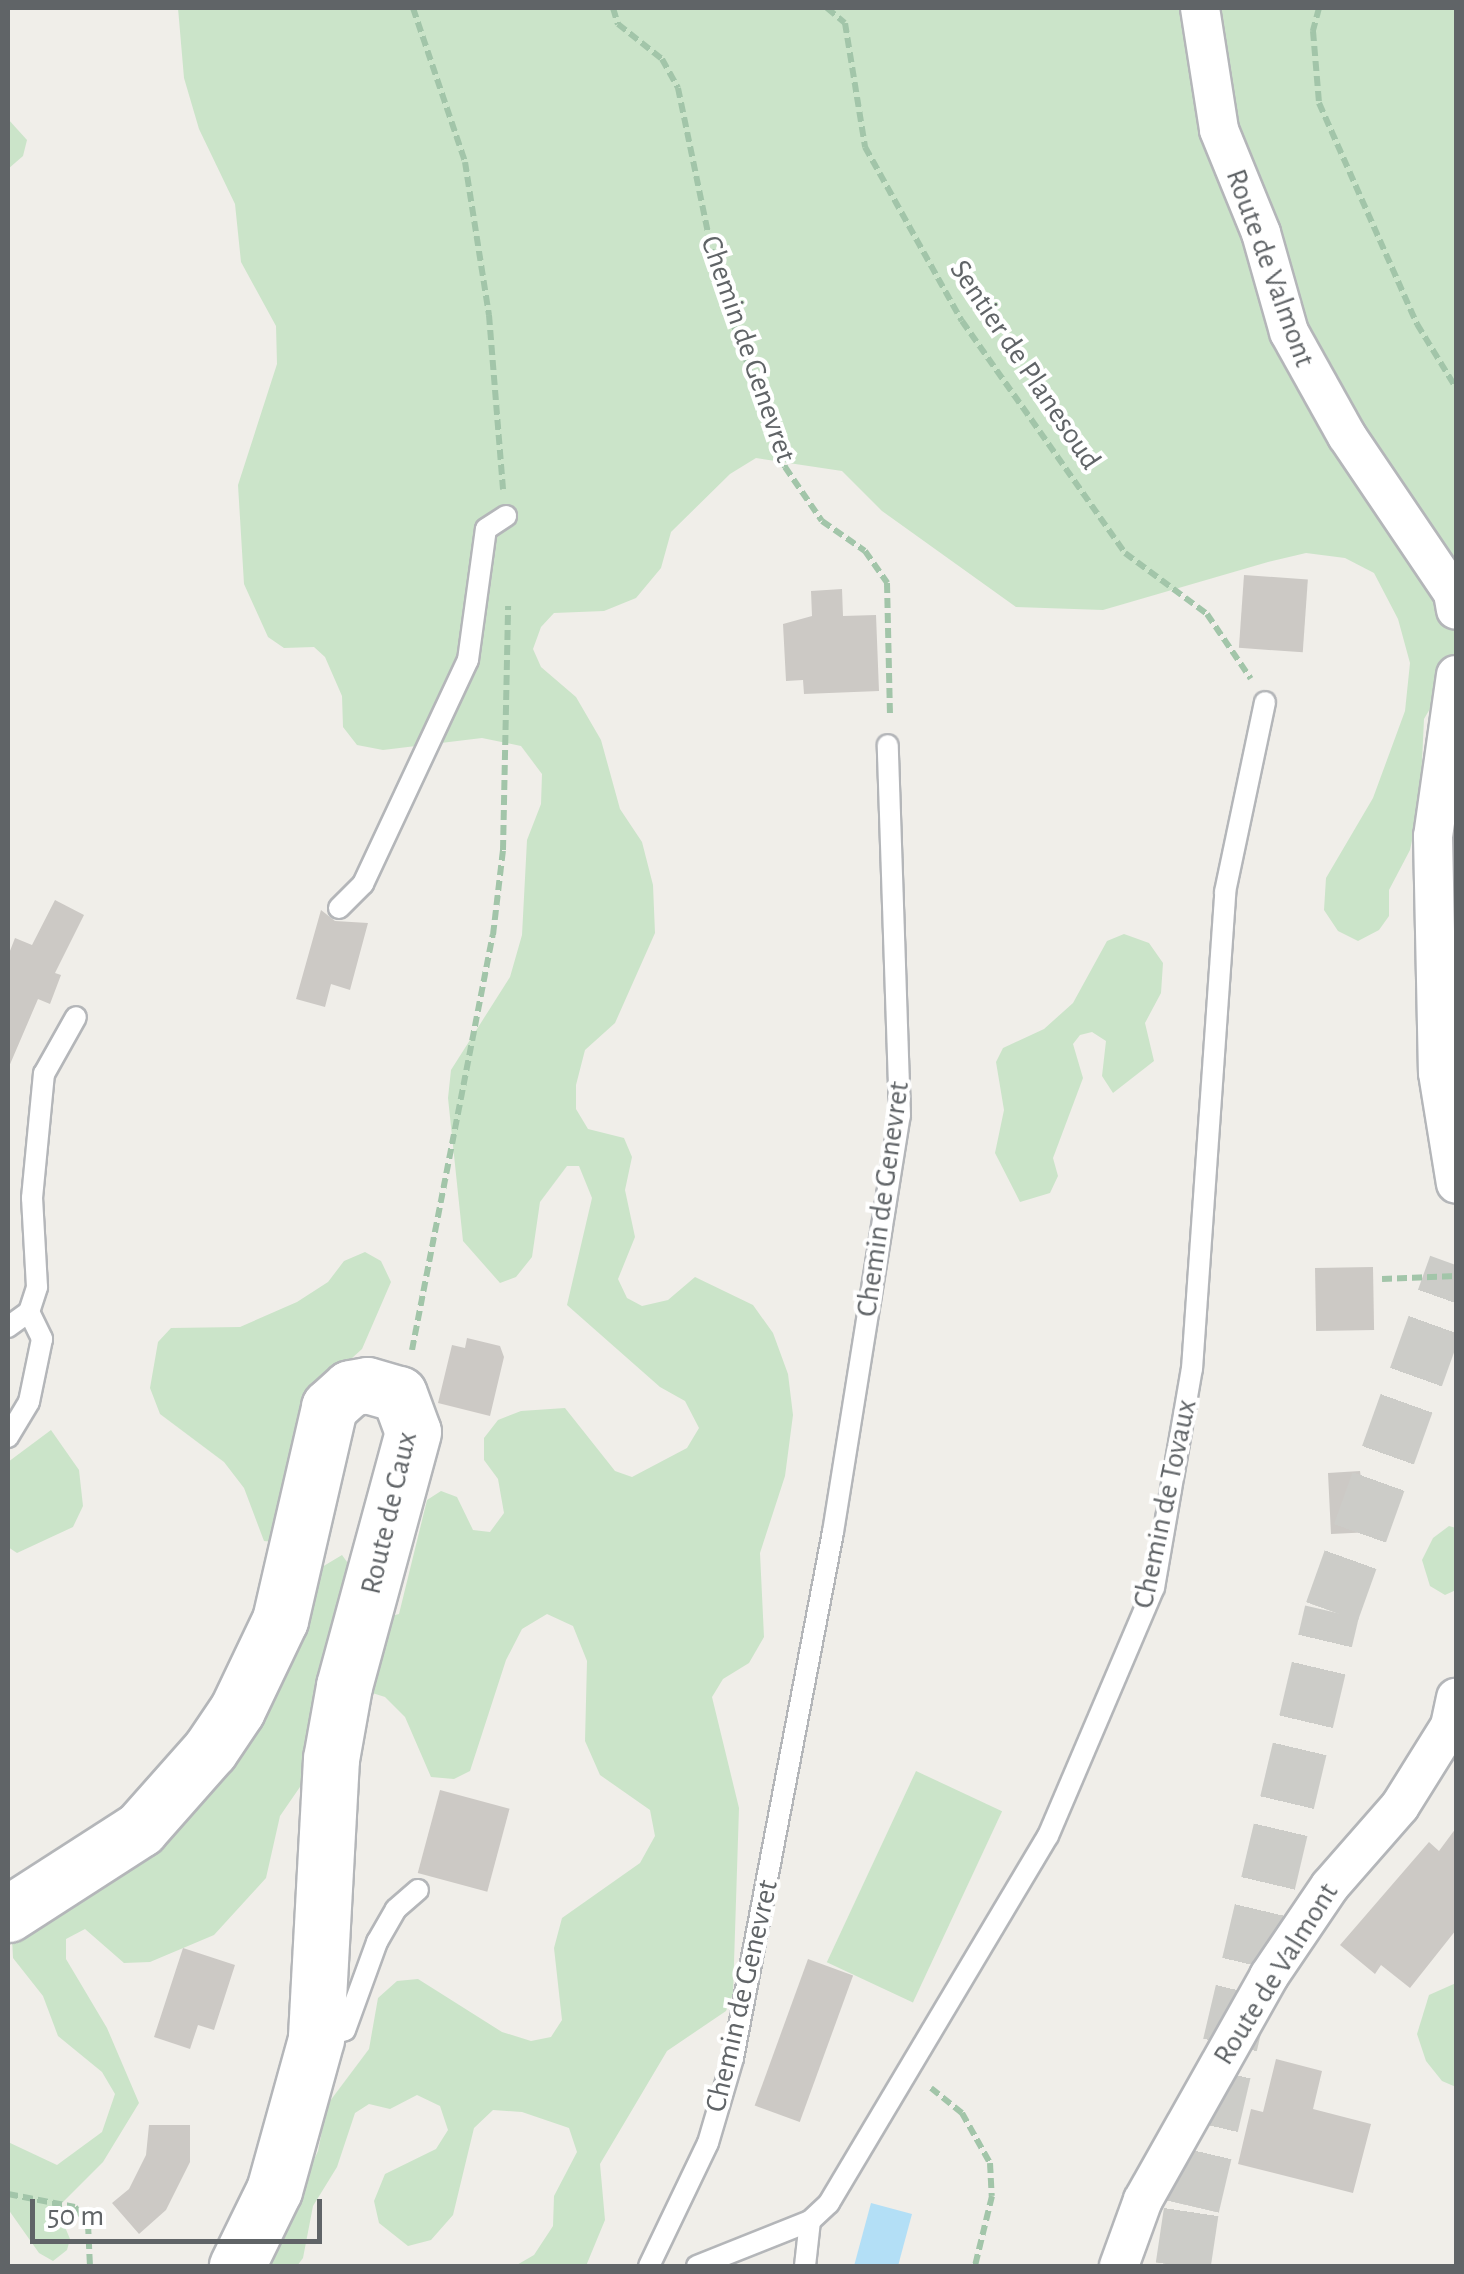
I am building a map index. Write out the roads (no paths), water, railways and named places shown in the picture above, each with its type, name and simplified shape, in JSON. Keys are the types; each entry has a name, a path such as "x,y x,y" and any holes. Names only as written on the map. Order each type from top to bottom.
{"street":[{"name":"Route de Valmont","path":"1200,8 1218,130 1261,233 1289,332 1347,436 1453,593 1456,610"},
{"path":"1455,698 1433,836 1433,935 1438,1073 1456,1184"},
{"name":"Route de Caux","path":"8,1914 140,1829 210,1750 237,1710 280,1620 329,1408 350,1388 384,1386 405,1401 413,1432 344,1686 331,1760 316,2039 274,2190 237,2266"},
{"name":"Route de Valmont","path":"1119,2266 1144,2200 1269,1976 1330,1886 1400,1806 1450,1726 1456,1698"}],"lane":[{"path":"339,908 369,873 396,802 468,660 486,529 506,516"},
{"name":"Chemin de Tovaux","path":"810,2221 829,2202 906,2067 1048,1836 1154,1588 1192,1370 1224,892 1265,702"},
{"name":"Chemin de Genevret","path":"649,2266 708,2142 733,2058 834,1532 900,1116 888,745"},
{"path":"8,1327 29,1312 38,1287 32,1198 44,1074 76,1017"},
{"path":"8,1436 29,1402 42,1339 29,1312"},
{"path":"316,2039 345,2030 377,1942 396,1909 418,1890"},
{"path":"696,2266 810,2221 805,2266"}],"water":[{"path":"871,2203 912,2214 898,2266 854,2266"}],"tunnel":[{"path":"1183,2266 1192,2206 1332,1611 1456,1264"}]}
